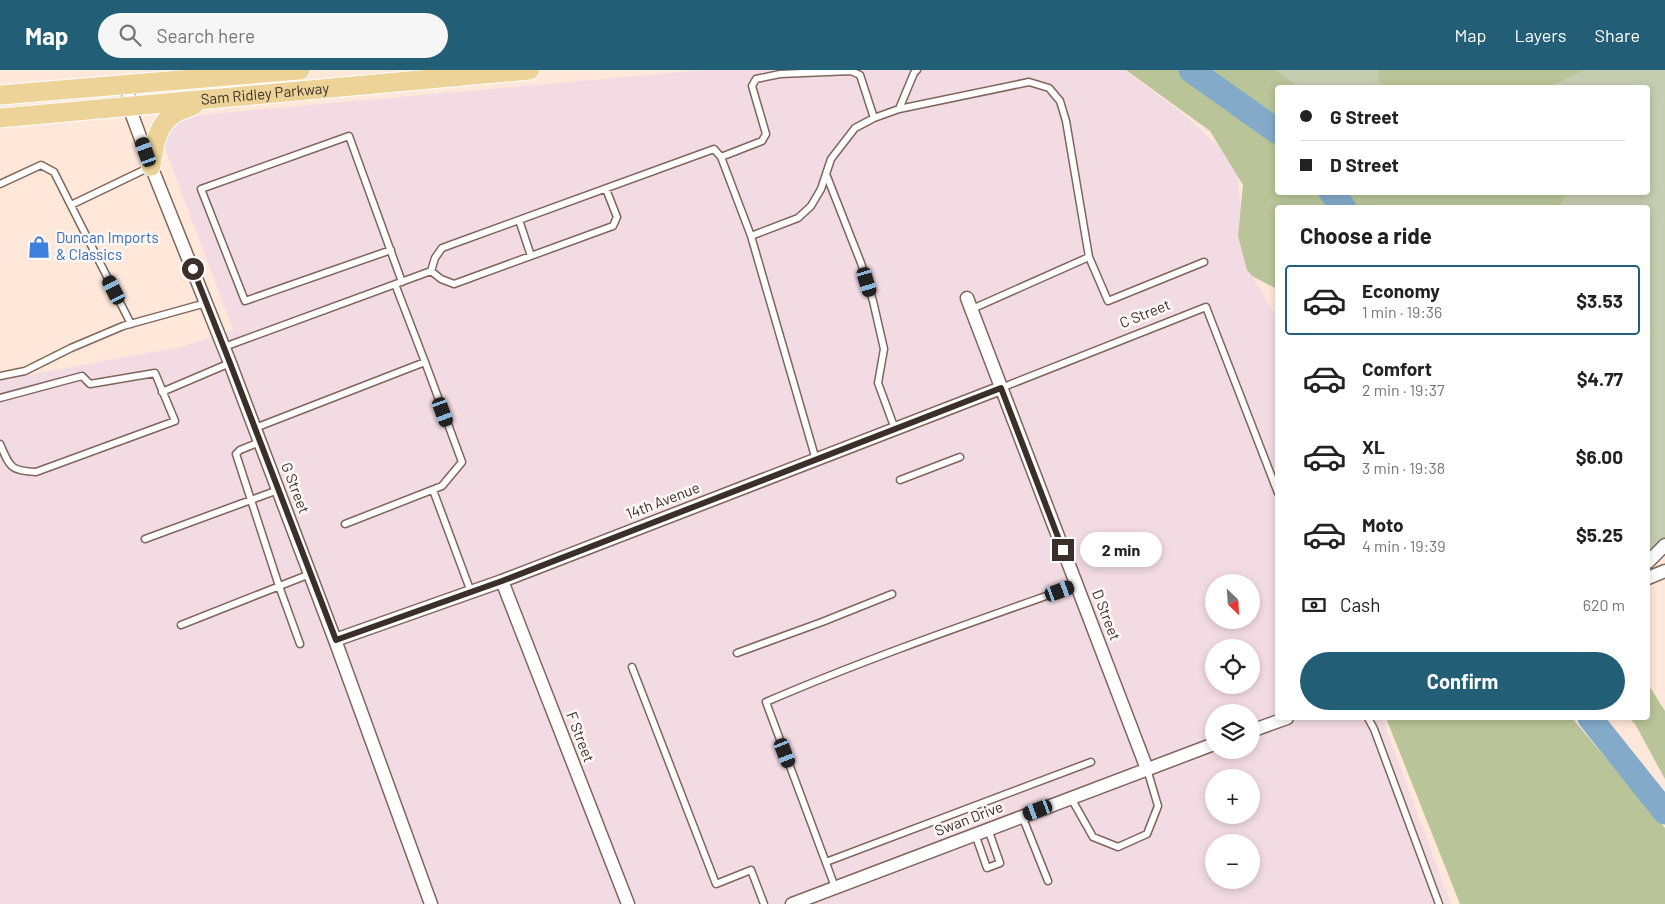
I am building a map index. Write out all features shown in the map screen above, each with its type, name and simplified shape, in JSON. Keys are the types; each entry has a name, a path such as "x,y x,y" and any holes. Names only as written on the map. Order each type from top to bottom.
{"main road":[{"name":"Sam Ridley Parkway","path":"0,95 128,82 300,70"},
{"name":"Sam Ridley Parkway","path":"0,118 530,70"},
{"path":"151,166 154,144 159,130 174,114 206,100"}],"street":[{"name":"G Street","path":"128,82 129,107 224,347 336,640 431,904"},
{"path":"969,303 1001,388"},
{"name":"14th Avenue","path":"336,640 502,581 1001,388"},
{"name":"D Street","path":"1001,388 1147,769"},
{"path":"1650,560 1665,545"},
{"path":"1650,577 1665,572"},
{"name":"F Street","path":"502,581 628,904"},
{"path":"1260,728 1281,720"},
{"name":"Swan Drive","path":"792,904 1205,747"}],"lane":[{"path":"899,109 917,70"},
{"path":"721,157 762,141 766,134 752,86 756,79 780,74 851,71 860,75 874,118"},
{"path":"751,236 798,218 811,206 822,188 831,159 855,128 874,118 899,109 1029,82 1049,88 1060,101 1066,121 1089,257 1108,301 1204,262"},
{"path":"390,250 245,301 201,189 349,136 402,282"},
{"path":"431,271 435,258 442,248 714,150 721,157 751,236 816,460"},
{"path":"0,184 41,165 54,172 131,324"},
{"path":"71,205 151,166"},
{"path":"826,174 861,263 873,300 884,349 878,383 895,429"},
{"path":"431,271 441,279 454,284 612,226 617,217 606,189"},
{"path":"519,220 531,256"},
{"path":"969,303 1089,257"},
{"path":"224,347 431,271"},
{"path":"345,524 442,486 462,462 395,284"},
{"path":"0,376 25,371 71,348 131,324 206,303"},
{"name":"C Street","path":"1001,388 1206,307 1275,484"},
{"path":"255,428 425,362"},
{"path":"162,392 230,363"},
{"path":"0,398 82,376 90,384 154,372 176,421 36,472 20,471 9,464 0,444"},
{"path":"260,442 240,450 236,454 300,644"},
{"path":"900,480 960,457"},
{"path":"145,539 278,490"},
{"path":"433,490 471,592"},
{"path":"181,625 310,574"},
{"path":"835,887 766,702 927,639 1077,585"},
{"path":"737,653 892,594"},
{"path":"632,667 716,884 751,870 764,904"},
{"path":"1369,720 1439,904"},
{"path":"826,862 1091,762"},
{"path":"1070,798 1093,837 1118,847 1147,834 1158,806 1147,769"},
{"path":"1022,816 1048,881"},
{"path":"975,834 987,868 1000,863 988,829"}],"shaded area":[{"path":"703,70 1125,70 1186,116 1236,163 1241,210 1252,276 1275,315 1275,720 1383,720 1451,904 0,904 0,380 181,347 233,330 154,119"}],"green space":[{"path":"1126,70 1275,70 1296,85 1275,85 1275,195 1565,195 1565,197 1560,205 1275,205 1275,288 1252,276 1247,270 1238,236 1243,185 1210,131"},
{"path":"1185,70 1665,70 1665,540 1650,556 1650,205 1328,205 1317,195 1650,195 1650,85 1275,85 1275,87"},
{"path":"1378,70 1585,70 1551,85 1380,85"},
{"path":"1650,687 1665,711 1665,779 1631,720 1650,720"},
{"path":"1387,720 1574,720 1665,828 1665,904 1460,904"}],"waterway":[{"path":"1191,70 1275,130"},
{"path":"1333,195 1342,205"},
{"path":"1592,720 1665,812"}],"place":[{"name":"Duncan Imports & Classics","path":"39,247"}],"route":[{"path":"193,269 336,640 502,581 1001,388 1063,550"}]}
